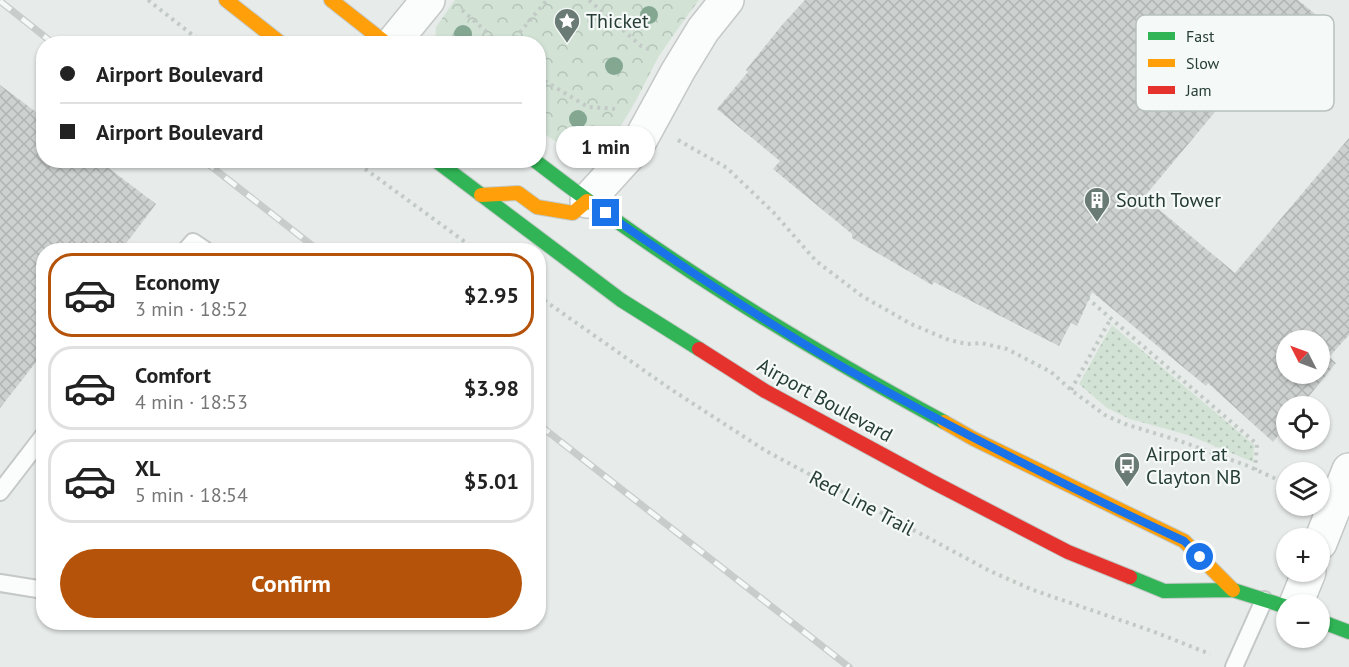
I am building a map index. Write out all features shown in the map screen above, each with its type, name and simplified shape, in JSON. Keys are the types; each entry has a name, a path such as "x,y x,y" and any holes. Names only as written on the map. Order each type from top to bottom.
{"main road":[{"path":"226,0 272,36"},
{"path":"331,0 378,36"},
{"name":"Airport Boulevard","path":"446,168 545,243"},
{"name":"Airport Boulevard","path":"544,168 587,201 699,278 842,366 974,439 1184,541 1233,590"},
{"path":"481,195 518,193 537,207 573,213 587,201"},
{"name":"Airport Boulevard","path":"546,244 621,300 765,391 1068,552 1164,591 1233,590 1276,604"},
{"path":"1330,625 1349,632"}],"street":[{"path":"587,201 637,146 703,30 727,0"},
{"path":"400,36 443,3"},
{"path":"1326,528 1349,470"}],"lane":[{"path":"0,492 36,445"},
{"path":"0,583 36,589"},
{"path":"1234,667 1264,600"}],"path":[{"path":"148,0 194,36"},
{"path":"517,36 547,0"},
{"path":"589,0 641,46 654,51"},
{"path":"443,3 489,36"},
{"path":"546,82 588,106 622,109"},
{"path":"675,139 727,168 774,213 816,261 862,296 911,324 967,345 981,343 1007,349 1051,372 1071,390 1106,415 1276,479"},
{"path":"364,168 466,243"},
{"path":"1087,298 1257,444 1256,470"},
{"name":"Red Line Trail","path":"546,303 669,388 766,451 980,566 1033,590 1152,631 1214,656"},
{"path":"1071,390 1111,320"}],"green space":[{"path":"455,0 699,0 659,56 621,125 602,147 585,153 571,150 546,134 546,36 435,36 436,27"},
{"path":"1112,325 1254,445 1253,462 1188,435 1130,419 1107,408 1079,384"}],"building":[{"name":"South Tower","path":"805,0 1298,0 1316,15 1136,15 1136,111 1216,111 1144,197 1235,273 1349,138 1349,335 1330,356 1330,330 1276,330 1276,384 1319,384 1309,396 1276,396 1276,438 1273,442 1208,383 1206,386 1092,292 1077,326 1071,323 1059,346 934,282 932,285 852,238 852,234 773,169 780,161 717,109 748,72 746,70"},
{"path":"0,85 36,112 36,168 109,168 156,204 126,243 36,243 36,362 0,408"},
{"name":"South Tower","path":"1330,358 1336,363 1330,370"}],"railway":[{"path":"0,1 44,36"},
{"path":"213,168 309,243"},
{"path":"546,430 849,667"}],"traffic: fast":[{"path":"446,168 545,243"},
{"path":"545,168 632,232 734,299 785,331 944,422"},
{"path":"546,244 621,300 699,349"},
{"path":"1130,577 1164,591 1233,590 1276,604"},
{"path":"1330,625 1349,632"}],"traffic: slow":[{"path":"226,0 272,36"},
{"path":"331,0 377,36"},
{"path":"481,195 518,193 537,207 573,213 587,201"},
{"path":"944,422 974,439 1184,541 1233,590"}],"traffic: jam":[{"path":"699,349 765,391 931,481 1068,552 1130,577"}],"place":[{"name":"Thicket","path":"567,44"},
{"name":"South Tower","path":"1097,223"},
{"name":"Airport at Clayton NB","path":"1127,488"}],"route":[{"path":"606,213 699,278 842,366 974,439 1184,541 1200,557"}]}
